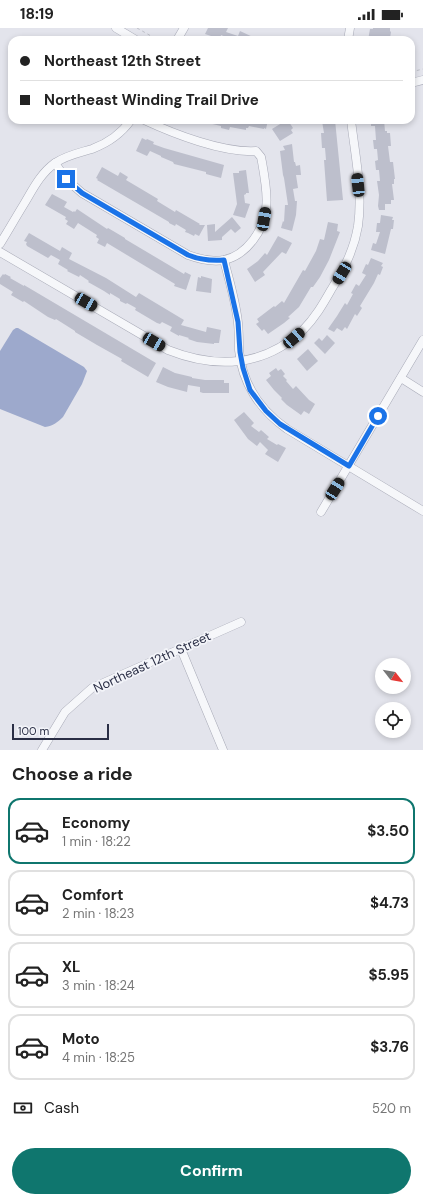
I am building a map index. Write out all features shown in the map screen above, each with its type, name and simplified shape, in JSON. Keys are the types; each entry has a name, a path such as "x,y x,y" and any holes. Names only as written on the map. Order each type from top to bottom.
{"street":[{"path":"116,28 129,36"},
{"path":"0,244 37,182 47,169 70,155 91,149 110,140 127,124"},
{"path":"55,163 66,179 82,193 177,250 188,255 210,261 224,260 234,256 246,248 259,231 267,206 263,166 261,157 256,150 246,151 215,146 170,132 153,124"},
{"path":"0,252 168,350 194,359 217,362 241,361 257,358 284,345 304,329 320,309 347,263 356,238 359,216 358,185 351,124"},
{"path":"224,260 238,322 241,361 250,390 260,404 273,418 287,429 423,511"},
{"path":"321,512 423,340"},
{"path":"401,378 423,392"},
{"name":"Northeast 12th Street","path":"42,750 65,712 92,688 241,622"},
{"path":"181,649 223,750"}],"path":[{"path":"137,28 151,36"}],"water":[{"path":"16,328 84,367 87,371 82,384 63,417 50,426 45,427 0,409 0,351 13,330"}],"building":[{"path":"208,28 228,28 226,32 238,36 211,36 205,34"},
{"path":"390,28 390,36 369,36 370,29"},
{"path":"240,31 251,36 238,36"},
{"path":"212,124 267,124 266,129 249,126 246,130 230,127 229,130 221,128 221,126"},
{"path":"280,124 290,124 293,128 291,130 293,133 280,141 272,129"},
{"path":"322,124 335,124 343,200 327,201 324,160 326,160 325,148 322,148 321,133 324,133"},
{"path":"371,124 384,124 385,131 390,133 391,146 388,146 390,162 393,162 395,179 394,184 392,184 394,200 391,200 391,204 385,204 385,210 379,210 378,206 379,195 377,181 380,181 379,170 376,170 375,161 378,160 377,149 374,149 373,140 376,140 375,126 371,126"},
{"path":"142,138 154,142 153,144 164,148 224,165 221,178 206,174 206,172 174,164 173,162 150,151 147,156 136,151"},
{"path":"292,144 294,162 296,166 300,165 301,175 296,175 298,188 293,189 295,201 297,201 296,215 292,231 281,228 283,221 284,222 285,205 288,205 280,151 285,150 283,146"},
{"path":"102,167 118,176 120,172 128,177 126,180 158,199 157,201 175,212 176,210 200,224 199,225 205,225 199,236 195,234 194,236 185,232 186,230 176,224 175,226 169,223 97,180 98,179 96,178"},
{"path":"246,170 249,193 244,195 245,203 250,204 245,218 233,215 237,204 233,173 239,173 239,171"},
{"path":"52,194 67,202 64,207 73,212 77,209 107,229 108,228 184,274 185,272 191,275 186,290 174,286 175,284 107,243 105,247 97,243 99,239 96,237 97,235 78,223 74,229 66,224 68,221 65,219 66,217 45,205"},
{"path":"381,215 393,217 392,220 394,220 393,229 391,229 385,254 371,250 373,243 376,244 380,232 376,232 377,223 380,223"},
{"path":"232,217 241,228 235,233 231,229 222,237 222,240 208,241 207,225 215,224 215,232"},
{"path":"328,222 338,224 337,231 340,232 329,260 320,277 313,287 311,287 299,307 288,317 290,318 268,334 264,329 262,331 256,324 259,322 257,319 282,301 284,303 303,270 305,271 316,251 320,239 324,240"},
{"path":"29,233 60,251 62,247 72,253 69,259 106,278 136,297 139,293 184,320 181,325 206,332 207,327 221,330 219,343 214,344 197,342 188,339 189,338 179,336 170,331 172,327 162,322 160,324 157,323 135,310 136,308 120,301 120,299 110,293 110,295 88,282 89,281 80,275 79,277 67,271 68,270 58,264 60,260 51,255 48,258 27,246 27,242 24,241"},
{"path":"278,236 292,243 286,254 282,252 263,272 265,275 255,282 247,269 258,261 265,253 267,255"},
{"path":"371,258 383,263 381,266 383,267 380,275 378,274 360,306 362,308 357,316 355,314 347,329 345,327 342,331 337,328 334,332 328,329 345,303 347,305 356,284 359,286 366,275 362,273 366,264 368,265"},
{"path":"3,274 11,277 10,278 156,363 148,377 121,361 122,359 75,332 56,319 55,320 48,317 24,301 23,302 11,295 13,292 0,284 0,278"},
{"path":"201,276 212,279 211,293 196,291 198,277 201,278"},
{"path":"327,335 335,343 325,354 314,343 319,338 322,341"},
{"path":"308,349 318,361 307,371 297,359"},
{"path":"163,367 175,373 192,378 224,380 224,383 229,383 229,393 203,393 200,392 200,387 188,385 187,392 168,387 156,382"},
{"path":"276,368 278,371 281,369 285,374 283,376 287,380 286,381 293,389 296,386 309,400 315,404 309,414 304,411 301,415 287,405 266,380 271,376 269,373"},
{"path":"244,412 254,423 251,426 259,432 261,430 269,437 267,439 286,448 278,462 265,454 268,450 260,442 257,446 248,439 234,420"}],"route":[{"path":"66,179 82,193 177,250 199,259 210,261 224,260 236,310 240,352 247,382 254,396 266,411 280,424 349,466 378,416"}]}
